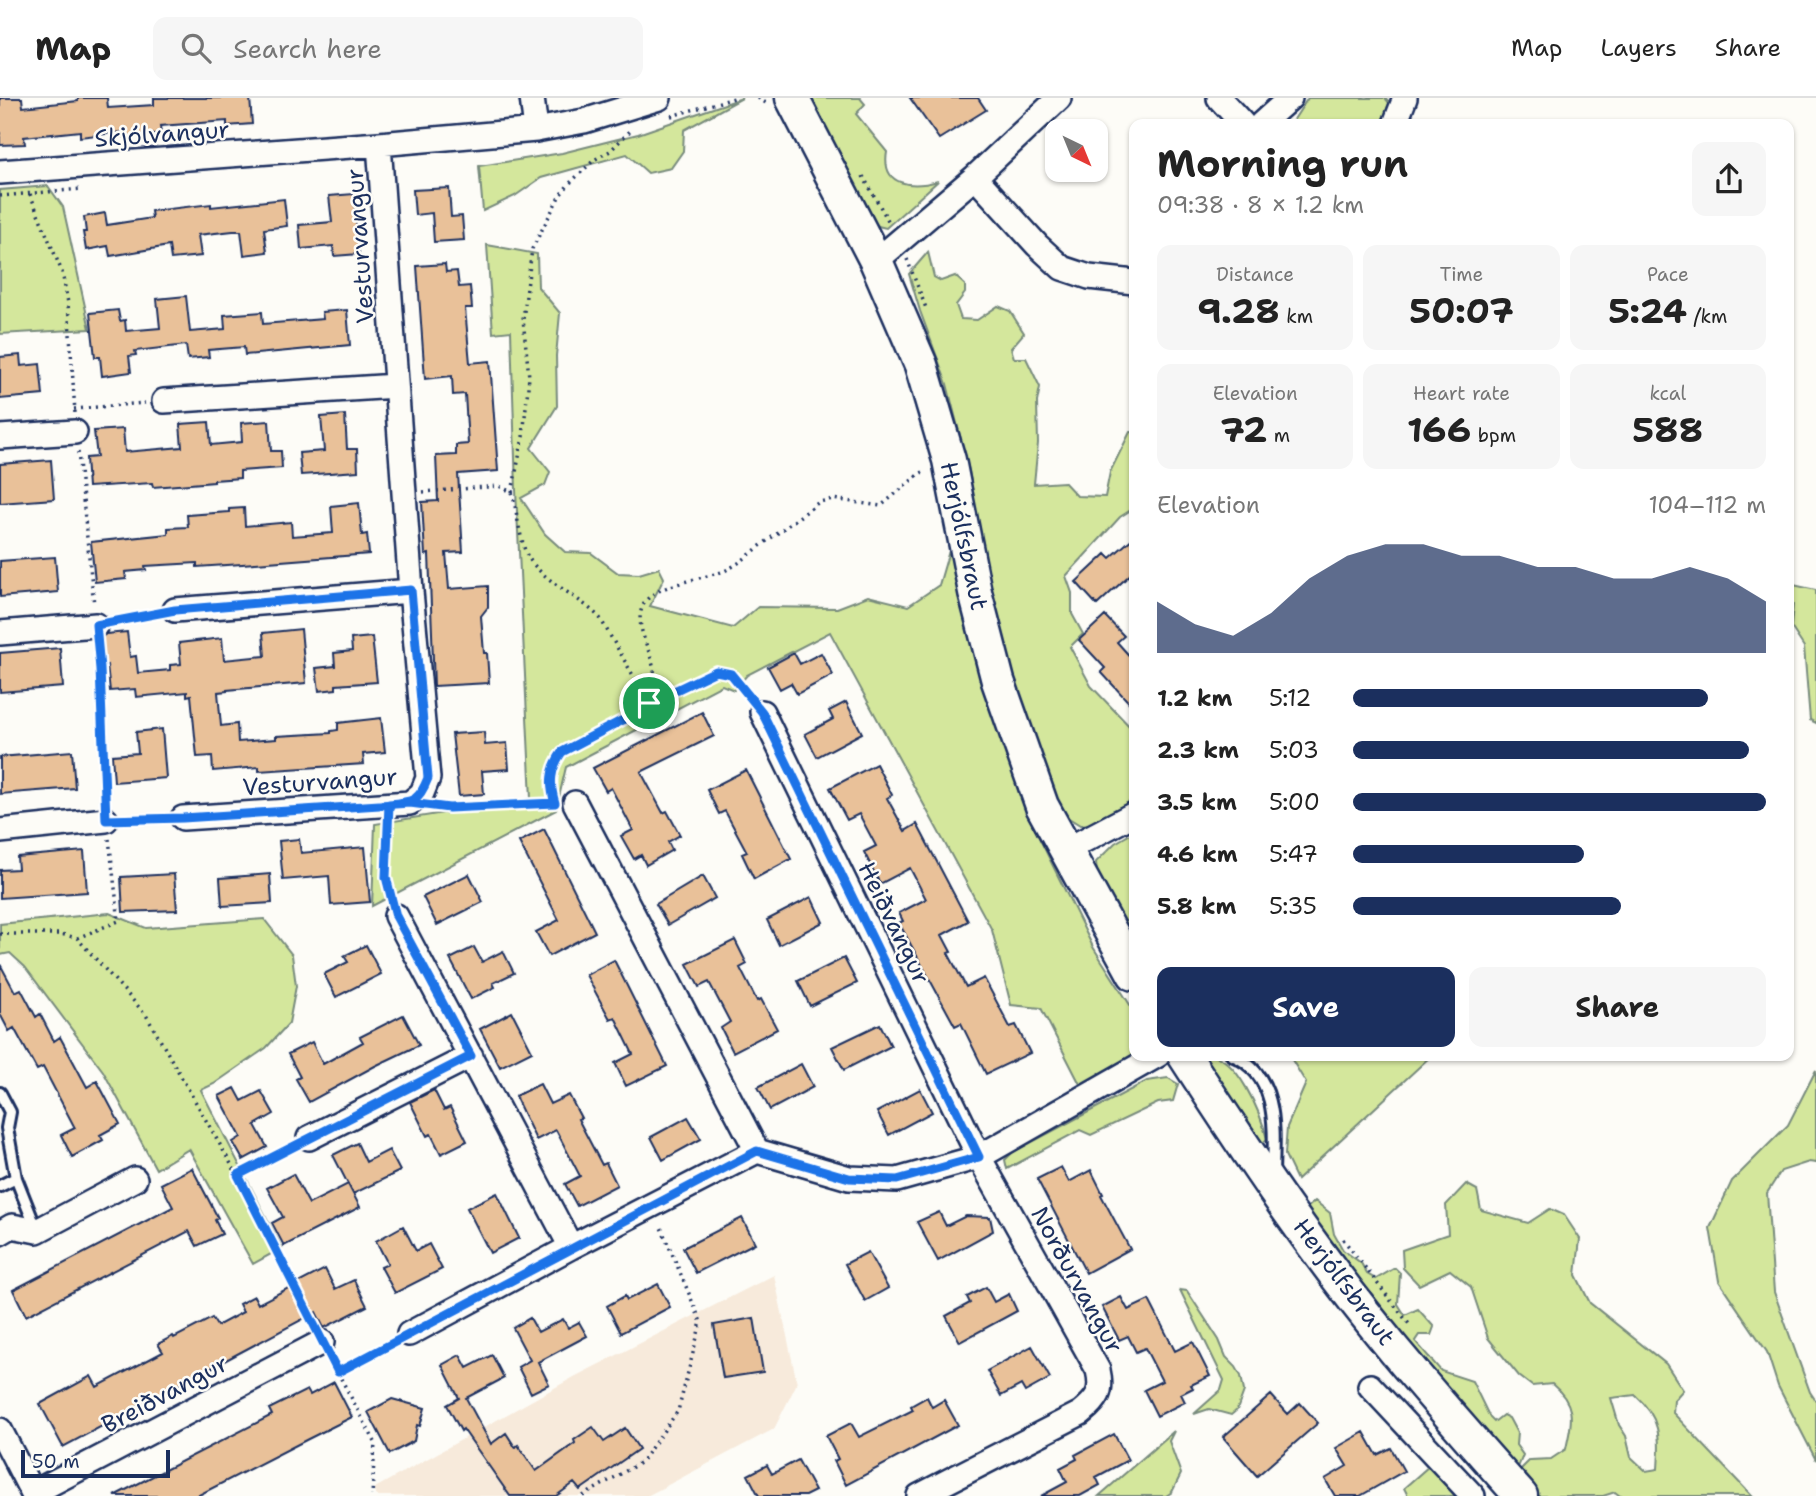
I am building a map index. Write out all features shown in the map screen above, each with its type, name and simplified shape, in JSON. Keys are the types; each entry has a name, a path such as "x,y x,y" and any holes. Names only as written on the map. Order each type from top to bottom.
{"street":[{"path":"532,98 536,130"},
{"name":"Skjólvangur","path":"0,172 536,130 584,121 659,98"},
{"name":"Herjólfsbraut","path":"792,98 876,261 921,365 949,460 975,592 998,681 1042,807 1129,965"},
{"path":"876,261 975,177 1059,98"},
{"path":"1219,98 1238,119"},
{"path":"1267,119 1290,98"},
{"path":"1397,119 1405,98"},
{"name":"Vesturvangur","path":"183,818 400,803 422,793 428,778 411,590 379,144"},
{"path":"975,177 1037,245 1062,268 1089,277 1129,281"},
{"path":"164,401 396,386"},
{"path":"0,437 75,421"},
{"path":"175,610 411,590"},
{"path":"0,632 96,625"},
{"name":"Heiðvangur","path":"762,712 979,1157"},
{"path":"565,803 757,1151"},
{"path":"1066,850 1129,817"},
{"path":"0,831 106,820"},
{"path":"396,916 571,1247"},
{"path":"309,1139 471,1056"},
{"path":"409,1334 757,1151 849,1178 897,1180 979,1157 1147,1061"},
{"name":"Herjólfsbraut","path":"1188,1061 1273,1187 1350,1294 1394,1350 1521,1496"},
{"name":"Norðurvangur","path":"919,1496 1081,1413 1095,1402 1101,1385 1098,1370 979,1157"},
{"path":"0,1233 12,1227 37,1231 135,1179"},
{"name":"Breiðvangur","path":"0,1430 6,1457 33,1495 321,1342"},
{"path":"1370,1386 1473,1496"}],"lane":[{"path":"1244,1061 1265,1083 1273,1111 1273,1187"},
{"path":"0,1093 10,1112 4,1129 16,1178 37,1231"},
{"path":"0,1186 16,1178"}],"path":[{"path":"632,128 610,151 594,160 560,195 532,249 523,319 529,377 523,437 512,492 527,555 542,575 589,606 600,618 649,703"},
{"path":"30,194 62,272 70,324 75,421 100,669 106,820 119,921 77,939"},
{"path":"901,242 927,311"},
{"path":"75,421 164,401"},
{"path":"649,703 655,692 656,678 641,622 641,608 654,592 727,570 819,502 833,499 881,506 919,474 949,460"},
{"path":"404,494 499,486 512,492"},
{"path":"96,625 175,610"},
{"path":"565,803 550,787 553,764 562,752 640,711 649,703 716,671 731,674 762,712"},
{"path":"396,916 386,877 400,803 449,808 565,803"},
{"path":"106,820 183,818"},
{"path":"0,934 61,934 77,939 146,1016 238,1175 374,1442 372,1496"},
{"path":"238,1175 309,1139"},
{"path":"583,1496 641,1462 678,1411 701,1322 651,1206"},
{"path":"1341,1237 1409,1325"},
{"path":"338,1372 409,1334"}],"shaded area":[{"path":"774,1275 797,1383 774,1429 647,1496 377,1496 373,1489 574,1377"}],"green space":[{"path":"742,98 684,130 683,151 671,168 648,173 627,154 541,178 515,196 483,211 479,166 562,153 638,134"},
{"path":"806,98 860,98 865,104 856,114 887,152 886,164 894,178 909,184 938,181 886,228 878,226 870,218"},
{"path":"1308,98 1385,98 1389,103 1383,119 1294,119"},
{"path":"48,186 63,207 90,329 0,334 0,190"},
{"path":"487,245 537,254 538,287 560,313 556,356 557,406 531,448 550,472 545,485 521,498 545,534 565,552 591,553 618,573 639,574 659,568 664,578 650,606 733,628 758,607 837,608 868,596 908,606 939,585 951,544 981,679 1025,809 1093,947 1129,1003 1129,1061 1082,1088 1041,1008 1011,1005 992,930 830,632 747,675 734,690 722,685 566,767 556,810 372,906 375,824 531,799 511,331 493,333"},
{"path":"928,252 934,277 941,281 955,276 965,285 965,293 956,305 961,319 977,320 998,306 1010,311 1024,333 1011,348 1014,358 1026,358 1040,387 1034,484 1064,482 1077,496 1105,497 1110,472 1129,434 1129,511 1120,517 1066,576 1072,593 1072,614 1083,634 1070,647 1091,686 1129,726 1129,807 1102,823 1080,825 1064,815 1036,760 990,593 969,471 947,384 909,274"},
{"path":"1794,585 1816,590 1816,723 1810,720 1804,647 1794,632"},
{"path":"1129,835 1129,935 1098,882 1096,862 1115,843"},
{"path":"109,913 146,928 264,919 292,955 296,986 289,1023 266,1048 201,1090 282,1248 253,1264 189,1149 156,1169 103,1071 25,967 10,953 0,955 0,924"},
{"path":"1223,1061 1238,1075 1259,1115 1267,1139 1262,1144 1256,1138 1206,1062"},
{"path":"1293,1061 1426,1061 1297,1180 1285,1155 1287,1127 1306,1083"},
{"path":"1816,1070 1816,1163 1809,1162 1781,1171 1767,1193 1774,1292 1810,1392 1816,1401 1816,1460 1778,1386 1767,1352 1719,1281 1710,1228 1732,1181 1788,1125"},
{"path":"1168,1078 1178,1084 1173,1101 1158,1103 1091,1135 1080,1130 1007,1169 1005,1160 1013,1152 1147,1081"},
{"path":"1466,1184 1477,1190 1481,1210 1528,1223 1550,1209 1564,1215 1580,1239 1576,1275 1590,1303 1666,1364 1683,1390 1674,1400 1673,1413 1752,1496 1620,1496 1615,1492 1603,1496 1537,1496 1520,1470 1530,1460 1551,1459 1566,1449 1571,1414 1566,1399 1552,1384 1532,1386 1519,1376 1488,1338 1471,1287 1450,1270 1419,1285 1403,1268 1402,1250 1448,1234 1446,1205","holes":["1635,1395 1644,1403 1657,1428 1659,1447 1658,1469 1646,1471 1631,1457 1611,1398"]},
{"path":"1315,1201 1330,1213 1334,1234 1343,1250 1361,1263 1367,1274 1376,1279 1395,1268 1400,1273 1398,1304 1405,1315 1418,1309 1434,1327 1431,1335 1419,1335 1415,1341 1441,1371 1472,1381 1494,1422 1503,1415 1509,1418 1517,1433 1516,1445 1523,1455 1512,1473 1351,1274 1307,1208"},
{"path":"1180,1290 1187,1291 1219,1340 1226,1357 1241,1376 1244,1391 1237,1410 1231,1415 1209,1409 1194,1414 1221,1390 1224,1380"},
{"path":"1174,1431 1169,1441 1181,1474 1172,1492 1166,1496 1099,1496"},
{"path":"1429,1466 1458,1496 1408,1496 1404,1488"}],"building":[{"path":"0,98 22,98 23,107 78,101 78,98 107,98 108,108 154,105 154,98 250,98 252,124 227,126 227,121 160,126 161,134 123,137 123,132 80,137 80,131 24,137 25,144 0,145"},
{"path":"910,98 978,98 986,110 939,139"},
{"path":"449,188 451,217 462,216 464,240 434,242 432,213 415,215 413,190"},
{"path":"354,194 359,254 334,256 333,246 301,249 299,225 332,222 329,196"},
{"path":"284,199 287,226 264,229 267,252 244,255 241,231 198,235 201,256 171,259 169,246 110,256 108,246 86,250 84,217 105,213 107,225 152,218 151,211"},
{"path":"445,264 446,272 457,271 459,287 470,286 472,308 465,308 470,363 490,361 498,471 458,474 463,552 446,553 449,589 488,586 488,607 481,616 489,683 434,686 429,554 425,555 422,502 438,501 436,456 456,455 456,445 468,444 465,394 453,395 452,376 425,379 417,266"},
{"path":"186,296 190,332 225,329 224,315 262,312 263,324 323,319 322,312 347,310 350,345 245,355 244,347 208,350 209,357 188,359 186,345 135,351 136,355 129,356 131,372 102,376 100,357 95,357 90,313 118,310 120,321 125,320 126,331 160,328 157,299"},
{"path":"20,355 21,366 40,364 43,395 0,399 0,357"},
{"path":"345,415 347,449 357,449 358,471 301,475 299,453 324,451 321,417"},
{"path":"269,421 271,451 281,451 282,468 240,471 240,478 214,482 153,487 152,483 88,487 86,458 97,457 94,431 123,429 125,452 182,447 180,424 209,422 211,445 242,442 241,423"},
{"path":"51,460 54,499 0,503 0,464"},
{"path":"359,503 362,535 367,534 369,554 197,567 197,563 145,566 146,570 125,572 126,579 95,582 91,542 168,534 168,528 188,527 187,515 229,512 229,509 244,508 245,526 291,522 292,536 333,533 331,506"},
{"path":"1129,541 1129,576 1097,605 1076,582 1106,554 1110,558"},
{"path":"55,557 58,592 0,597 0,561"},
{"path":"1105,616 1124,636 1117,642 1129,655 1129,703 1101,672 1105,668 1079,640"},
{"path":"301,629 306,683 218,692 221,726 237,724 238,742 276,739 276,736 331,733 338,730 338,723 381,718 385,752 363,754 364,764 259,771 259,767 213,771 212,756 197,757 191,695 187,696 187,692 136,697 135,689 110,691 107,665 103,666 100,638 106,634 127,632 130,657 136,656 138,673 170,670 170,665 181,664 179,643 222,638 224,660 265,656 263,633"},
{"path":"372,637 377,682 336,685 336,689 319,691 316,668 335,666 334,653 352,651 351,639"},
{"path":"60,648 63,687 0,692 0,653"},
{"path":"794,653 800,664 821,653 833,675 797,694 791,683 780,689 768,667"},
{"path":"846,702 862,733 817,757 805,734 833,719 829,711"},
{"path":"702,712 714,736 641,772 663,813 667,811 680,835 668,842 672,850 646,865 641,855 634,859 621,836 633,830 611,788 606,791 593,768"},
{"path":"162,729 166,778 114,782 112,755 138,753 136,732"},
{"path":"484,732 485,745 507,743 509,769 482,771 484,794 459,796 452,734"},
{"path":"72,751 75,788 0,794 0,757"},
{"path":"876,764 892,795 887,798 905,831 917,824 968,921 942,935 966,987 984,978 1010,1027 1016,1025 1030,1053 986,1074 961,1023 955,1026 899,923 903,921 899,913 926,899 910,868 880,884 864,852 876,846 859,814 847,820 830,788"},
{"path":"746,770 791,859 754,879 742,854 747,852 725,811 719,814 707,790"},
{"path":"544,829 595,932 549,956 536,932 559,920 519,842"},
{"path":"299,839 301,853 365,847 370,902 331,905 329,876 283,880 279,841"},
{"path":"84,851 87,892 0,898 0,870 18,869 17,857"},
{"path":"174,874 177,910 123,912 121,877"},
{"path":"270,874 272,903 222,906 220,878"},
{"path":"469,874 483,902 437,925 423,897"},
{"path":"703,876 715,898 668,925 656,904"},
{"path":"811,897 823,922 779,945 767,920"},
{"path":"735,940 747,964 740,968 757,1001 761,999 777,1029 733,1052 721,1028 730,1022 709,982 699,987 687,964"},
{"path":"366,945 381,974 336,997 324,974 348,962 344,956"},
{"path":"474,947 482,962 503,951 514,973 493,983 495,987 471,999 450,959"},
{"path":"844,958 857,983 810,1006 798,981"},
{"path":"614,960 667,1066 626,1086 615,1063 633,1054 615,1017 610,1019 586,975"},
{"path":"0,964 15,992 21,989 36,1017 40,1014 54,1041 60,1037 87,1087 97,1081 120,1124 100,1135 103,1140 72,1157 61,1135 75,1128 43,1067 37,1070 14,1028 9,1031 0,1014"},
{"path":"512,1012 532,1051 500,1067 480,1029"},
{"path":"403,1015 419,1045 309,1102 296,1079 300,1077 288,1054 312,1042 323,1064 363,1042 360,1037"},
{"path":"880,1024 891,1046 844,1070 832,1047"},
{"path":"801,1064 813,1087 770,1110 758,1087"},
{"path":"540,1084 550,1104 569,1095 602,1165 606,1163 617,1185 577,1206 565,1184 580,1176 556,1130 536,1140 515,1096"},
{"path":"235,1088 242,1101 261,1091 274,1114 255,1125 267,1147 243,1160 233,1142 241,1137 219,1096"},
{"path":"920,1089 932,1112 889,1135 877,1112"},
{"path":"434,1090 444,1110 450,1107 467,1141 441,1154 431,1134 427,1136 410,1102"},
{"path":"688,1117 701,1139 663,1160 651,1137"},
{"path":"357,1143 366,1162 389,1150 400,1171 353,1194 333,1155"},
{"path":"1061,1167 1069,1182 1091,1170 1130,1249 1086,1273 1037,1179"},
{"path":"192,1168 218,1218 215,1220 222,1234 197,1246 189,1231 26,1316 13,1290 173,1207 161,1184"},
{"path":"293,1174 309,1204 348,1184 360,1207 284,1246 272,1223 283,1217 267,1188"},
{"path":"497,1193 519,1238 490,1253 467,1208"},
{"path":"939,1212 946,1226 966,1216 990,1217 993,1231 938,1261 917,1222"},
{"path":"742,1218 755,1243 696,1273 683,1248"},
{"path":"403,1226 416,1251 429,1244 442,1269 395,1293 381,1267 388,1264 376,1241"},
{"path":"868,1252 888,1288 865,1301 845,1264"},
{"path":"325,1269 335,1289 354,1280 367,1306 324,1328 316,1312 63,1447 40,1404 91,1376 97,1387 163,1352 158,1344 173,1336 174,1338 212,1318 217,1326 243,1312 239,1304 254,1296 258,1304"},
{"path":"658,1284 670,1307 621,1333 607,1306 625,1296 627,1300"},
{"path":"986,1287 994,1302 1009,1294 1017,1311 960,1342 946,1316 970,1303 967,1297"},
{"path":"1121,1297 1128,1310 1149,1300 1175,1351 1193,1342 1210,1376 1191,1385 1193,1388 1181,1394 1185,1402 1157,1416 1144,1390 1162,1381 1145,1348 1136,1352 1128,1336 1119,1340 1102,1307"},
{"path":"530,1318 538,1332 563,1319 568,1328 579,1322 587,1336 538,1362 549,1384 531,1393 518,1367 530,1360 513,1328"},
{"path":"754,1318 763,1372 723,1378 714,1325"},
{"path":"1032,1346 1050,1378 1025,1392 1021,1385 1001,1396 987,1371"},
{"path":"460,1355 467,1368 492,1355 504,1378 466,1398 491,1444 506,1433 536,1471 593,1427 604,1442 625,1428 639,1449 580,1490 574,1483 556,1496 510,1496 463,1429 461,1431 447,1405 459,1398 442,1365"},
{"path":"334,1382 352,1417 197,1496 114,1496 272,1415 269,1409 307,1390 310,1395"},
{"path":"1271,1395 1288,1414 1300,1403 1318,1423 1257,1476 1223,1437"},
{"path":"927,1397 932,1407 944,1400 958,1425 846,1485 834,1461 838,1459 826,1436 851,1423 859,1437 913,1410 911,1406"},
{"path":"392,1399 425,1408 420,1426 417,1425 414,1441 390,1454 368,1412"},
{"path":"1364,1432 1377,1455 1391,1448 1404,1471 1360,1496 1335,1496 1325,1479 1347,1466 1336,1448"},
{"path":"1114,1434 1128,1460 1096,1477 1100,1485 1080,1496 1041,1496 1067,1482 1060,1468 1077,1459 1075,1455"},
{"path":"798,1460 815,1491 805,1496 759,1496 748,1475 767,1465 772,1474"}],"route":[{"path":"649,703 640,711 562,752 553,764 550,787 555,803 449,808 410,803 183,818 106,820 96,625 175,610 411,590 428,778 422,793 410,803 389,804 386,877 396,916 471,1056 238,1175 338,1372 757,1151 849,1178 897,1180 979,1157 762,712 731,674 716,671 649,703"}]}
